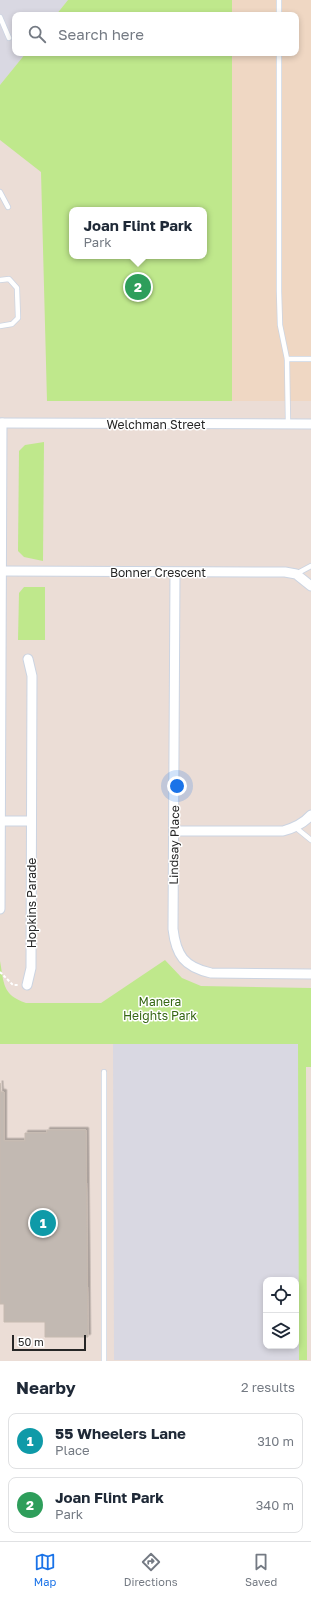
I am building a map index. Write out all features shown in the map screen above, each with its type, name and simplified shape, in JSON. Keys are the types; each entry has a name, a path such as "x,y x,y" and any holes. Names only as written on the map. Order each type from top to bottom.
{"street":[{"name":"Welchman Street","path":"1,423 311,424"},
{"path":"0,909 0,638 2,572 1,423"},
{"name":"Bonner Crescent","path":"2,572 285,572 296,574"},
{"name":"Lindsay Place","path":"175,572 175,831 173,929 175,946 184,961 196,970 211,973 311,974"},
{"path":"296,574 311,586"},
{"name":"Hopkins Parade","path":"27,985 31,968 32,676 28,659"},
{"path":"175,831 283,831 296,827 311,815"},
{"path":"0,821 31,821"}],"lane":[{"path":"279,0 279,12"},
{"path":"0,16 9,38"},
{"path":"279,56 279,291 280,325 287,359 288,424"},
{"path":"0,192 8,207"},
{"path":"0,280 9,279 17,288 18,318 12,324 0,326"},
{"path":"287,359 311,359"},
{"path":"296,574 311,566"},
{"path":"296,827 311,840"},
{"path":"104,1072 104,1361"}],"path":[{"path":"0,972 13,985 27,985"}],"shaded area":[{"path":"0,0 68,0 58,12 12,12 12,56 24,56 0,85"},
{"path":"232,0 311,0 311,401 232,401 232,56 299,56 299,12 232,12"},
{"path":"113,1044 299,1044 299,1277 263,1277 263,1349 299,1349 299,1360 114,1360"}],"green space":[{"path":"68,0 232,0 232,12 58,12"},
{"path":"24,56 232,56 232,401 47,401 41,172 0,140 0,85"},
{"path":"44,442 43,561 24,557 18,551 19,451 25,445"},
{"path":"24,587 45,587 45,640 18,640 19,593"},
{"name":"Manera Heights Park","path":"165,960 182,978 201,986 311,988 311,1067 306,1067 307,1360 299,1360 298,1044 0,1044 0,961 4,982 8,992 18,1000 26,1003 101,1003"}],"building":[{"path":"0,1083 1,1092 4,1092 4,1141 25,1141 25,1133 47,1133 47,1130 86,1130 88,1337 45,1337 45,1322 4,1322 4,1304 0,1304"}],"place":[{"name":"Joan Flint Park","path":"138,287"},
{"name":"55 Wheelers Lane","path":"43,1223"}]}
